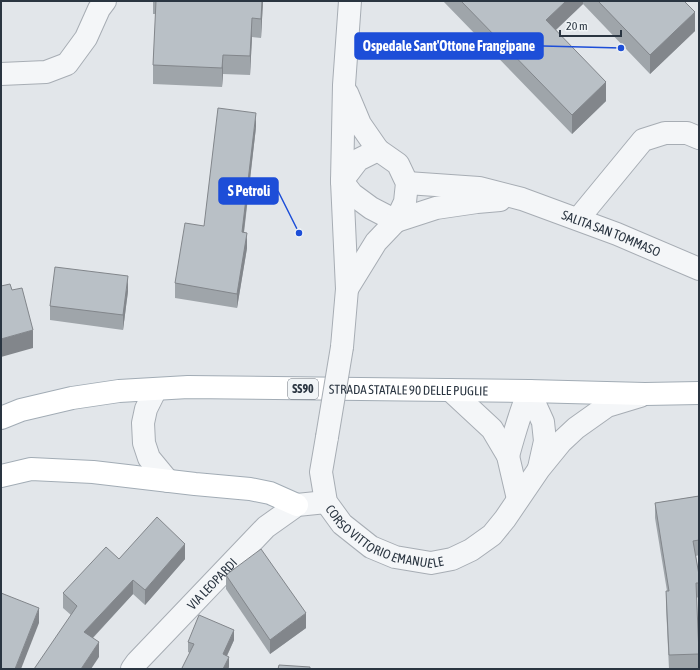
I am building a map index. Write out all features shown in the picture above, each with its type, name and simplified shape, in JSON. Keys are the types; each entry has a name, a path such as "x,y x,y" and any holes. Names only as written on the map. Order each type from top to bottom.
{"main road":[{"name":"STRADA STATALE 90 DELLE PUGLIE","path":"1,418 21,410 72,398 119,391 188,387 529,391 645,394 699,393"},
{"path":"1,476 31,469 93,472 250,489 270,494 297,505"}],"street":[{"path":"1,74 46,72 66,64 86,38 105,1"},
{"name":"CORSO VITTORIO EMANUELE","path":"350,2 344,85 342,181 347,289 342,347 321,472 326,502 342,524 371,547 395,557 431,563 452,558 471,550 492,535 505,519 539,469 561,442 576,428 607,406 645,394"},
{"name":"CORSO VITTORIO EMANUELE","path":"344,85 360,124 378,150 398,164 407,183 405,202 396,221 376,242 347,289"},
{"path":"578,219 643,140 665,133 687,133 699,138"},
{"path":"378,150 358,160 342,181 352,194 371,208 396,221"},
{"name":"SALITA SAN TOMMASO","path":"407,183 479,188 522,199 616,234 699,269"},
{"name":"SALITA SAN TOMMASO","path":"396,221 436,208 477,202 522,199"},
{"path":"156,389 146,409 144,443 149,458 168,481"},
{"path":"450,390 492,429 508,456 518,498"},
{"path":"508,456 516,424 529,391"},
{"name":"CORSO VITTORIO EMANUELE","path":"529,391 542,422 545,441 539,469"},
{"path":"297,505 326,502"},
{"name":"VIA LEOPARDI","path":"132,669 266,527 297,505"}],"building":[{"path":"156,1 262,1 261,19 252,18 250,56 223,55 222,68 153,65"},
{"path":"461,1 566,1 546,20 606,82 572,115"},
{"path":"598,1 684,1 695,12 650,55"},
{"path":"218,108 256,113 242,232 247,233 237,294 175,283 185,223 204,226"},
{"path":"55,267 128,276 123,315 50,306"},
{"path":"10,284 12,290 22,288 33,330 1,339 1,286"},
{"path":"699,496 699,540 693,541 699,575 699,583 696,583 699,654 669,655 666,591 669,591 655,503"},
{"path":"157,517 185,544 145,590 133,580 84,632 99,642 81,669 34,669 77,606 63,593 106,547 119,559"},
{"path":"261,549 306,613 270,640 226,575"},
{"path":"1,593 39,608 15,669 1,669"},
{"path":"199,615 234,630 223,654 229,657 223,669 182,668 194,644 188,642"},
{"path":"279,665 310,667 310,669 278,669"}],"place":[{"name":"Ospedale Sant'Ottone Frangipane","path":"621,48"},
{"name":"S Petroli","path":"299,233"}]}
